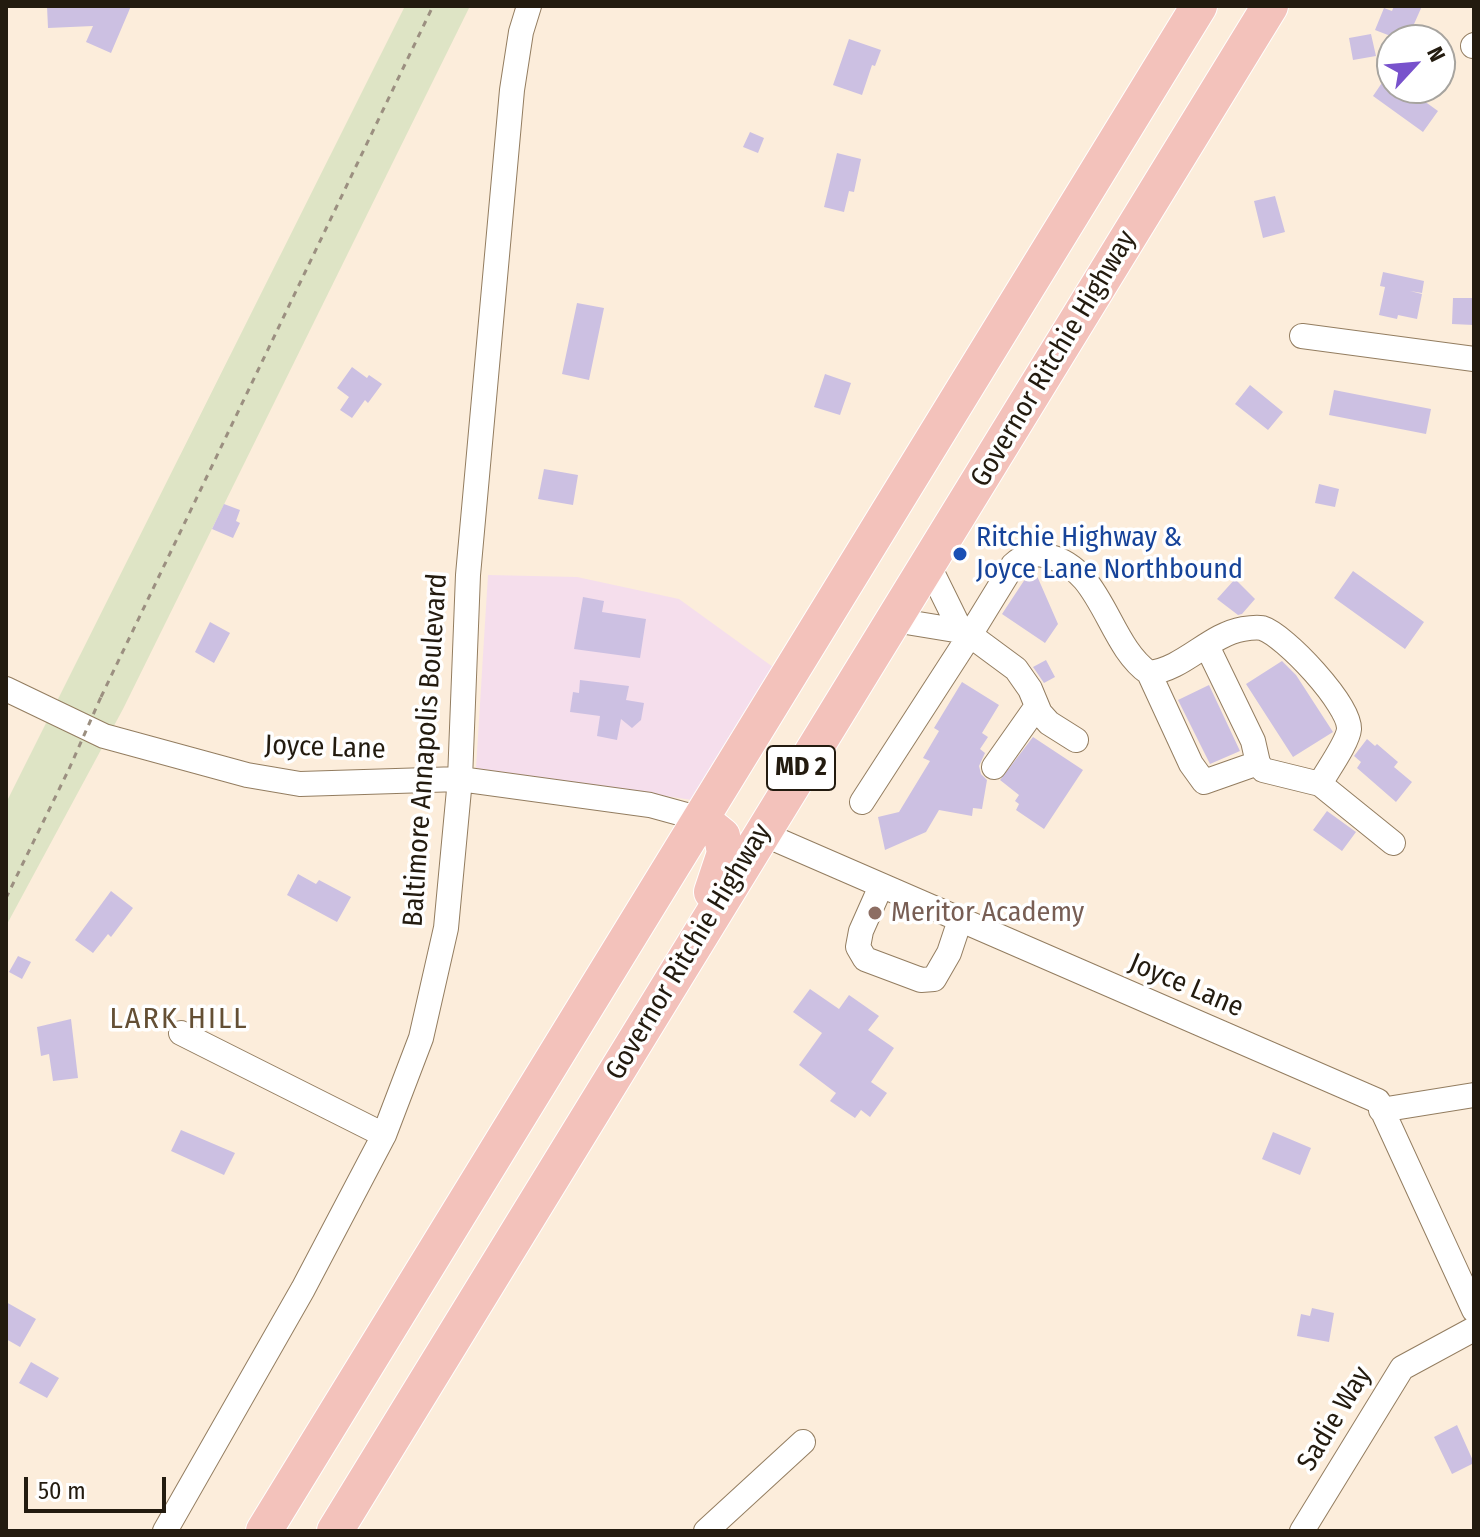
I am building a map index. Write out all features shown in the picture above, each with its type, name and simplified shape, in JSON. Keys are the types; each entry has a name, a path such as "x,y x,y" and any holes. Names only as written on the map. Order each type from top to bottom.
{"highway":[{"name":"Governor Ritchie Highway","path":"264,1531 1199,6"},
{"name":"Governor Ritchie Highway","path":"335,1531 1270,6"},
{"path":"761,833 743,829 734,818 735,801 782,718 797,662"},
{"path":"696,943 725,853 722,836 701,819"}],"street":[{"name":"Baltimore Annapolis Boulevard","path":"165,1531 303,1289 384,1135 421,1038 446,928 460,779 468,575 512,90 521,32 529,6"},
{"path":"1302,336 1474,359"},
{"path":"862,802 966,633 1013,565 1022,557 1043,554 1058,558 1076,570 1135,660 1149,673 1191,764 1204,782 1258,763"},
{"path":"928,564 966,633 1016,669 1049,723 1076,740"},
{"path":"894,620 966,633"},
{"path":"1149,673 1170,668 1233,631 1261,628 1291,649 1337,701 1347,718 1349,731 1320,784"},
{"path":"1207,646 1253,741 1258,763 1263,770 1320,784 1393,843"},
{"name":"Joyce Lane","path":"6,689 104,736 247,775 300,784 460,779 650,805 701,819"},
{"path":"994,767 1037,706"},
{"name":"Joyce Lane","path":"761,833 1378,1101 1381,1110"},
{"path":"881,886 861,931 858,947 865,959 921,980 934,979 949,953 960,920"},
{"path":"181,1033 384,1135"},
{"path":"1474,1095 1381,1110 1474,1310"},
{"name":"Sadie Way","path":"1302,1531 1402,1368 1474,1329"},
{"path":"706,1531 803,1442"}],"path":[{"path":"6,898 433,6"}],"shaded area":[{"path":"488,575 577,577 679,599 773,667 692,800 476,768"}],"green space":[{"path":"405,6 470,6 123,709 6,926 6,803"}],"building":[{"path":"47,6 131,6 111,53 86,42 93,26 48,28"},
{"path":"1394,6 1422,6 1414,24 1377,24 1384,8 1392,11"},
{"path":"1371,34 1376,56 1353,60 1349,38"},
{"path":"849,39 881,50 875,66 872,65 862,95 833,85"},
{"path":"1384,104 1428,104 1438,111 1423,132"},
{"path":"750,132 764,138 758,153 743,147"},
{"path":"837,153 861,159 854,192 849,191 844,212 824,207"},
{"path":"1275,196 1285,232 1263,238 1254,201"},
{"path":"1383,272 1424,281 1422,293 1410,291 1422,294 1417,319 1379,315 1385,287 1380,286"},
{"path":"1453,298 1474,298 1474,325 1452,324"},
{"path":"577,303 604,308 589,380 562,374"},
{"path":"352,367 382,384 352,418 340,410 349,397 337,388"},
{"path":"825,374 851,383 840,415 814,407"},
{"path":"1250,385 1283,412 1268,430 1235,404"},
{"path":"1334,390 1431,409 1426,434 1329,415"},
{"path":"544,469 578,475 573,505 538,499"},
{"path":"1319,484 1339,489 1335,507 1315,503"},
{"path":"224,504 240,510 236,521 240,523 233,538 212,529"},
{"path":"1034,569 1058,624 1045,643 1002,614"},
{"path":"1353,571 1424,622 1405,649 1334,598"},
{"path":"1235,579 1255,599 1238,615 1217,599"},
{"path":"583,597 604,601 602,612 646,619 640,658 574,649"},
{"path":"210,622 230,633 214,663 195,652"},
{"path":"1046,660 1055,677 1044,683 1033,667"},
{"path":"1282,661 1296,675 1333,732 1293,757 1246,684"},
{"path":"580,680 629,686 626,700 644,703 641,720 632,728 621,719 617,740 597,736 600,716 570,712 573,692 579,693"},
{"path":"962,682 999,705 982,733 988,737 980,749 985,753 979,766 987,780 982,809 973,808 972,816 939,810 926,832 885,850 878,817 899,812 930,761 923,758 939,731 934,728"},
{"path":"1209,685 1240,751 1210,764 1178,700"},
{"path":"1033,737 1083,770 1044,829 1016,810 1019,804 1015,801 1019,795 1000,780"},
{"path":"1367,739 1398,762 1394,767 1412,782 1396,802 1357,768 1361,762 1354,756"},
{"path":"1327,811 1356,832 1342,851 1313,830"},
{"path":"298,874 316,884 319,880 351,897 337,922 287,895"},
{"path":"111,891 133,908 111,937 108,934 93,953 75,940"},
{"path":"18,956 31,962 22,979 9,972"},
{"path":"810,989 839,1009 849,995 879,1016 868,1030 894,1048 871,1082 887,1093 870,1117 861,1110 855,1118 830,1101 836,1093 799,1065 822,1033 793,1012"},
{"path":"71,1019 78,1078 53,1081 49,1054 41,1056 37,1027"},
{"path":"181,1130 235,1153 224,1175 171,1151"},
{"path":"1273,1132 1311,1148 1300,1175 1262,1159"},
{"path":"6,1302 36,1319 20,1347 6,1339"},
{"path":"1312,1308 1334,1313 1329,1342 1297,1336 1301,1314 1310,1316"},
{"path":"31,1362 59,1378 47,1398 19,1383"},
{"path":"1457,1425 1474,1463 1452,1474 1434,1437"}],"place":[{"name":"Ritchie Highway & Joyce Lane Northbound","path":"960,554"},
{"name":"Meritor Academy","path":"875,913"}],"district":[{"name":"LARK HILL","path":"179,1020"}]}
